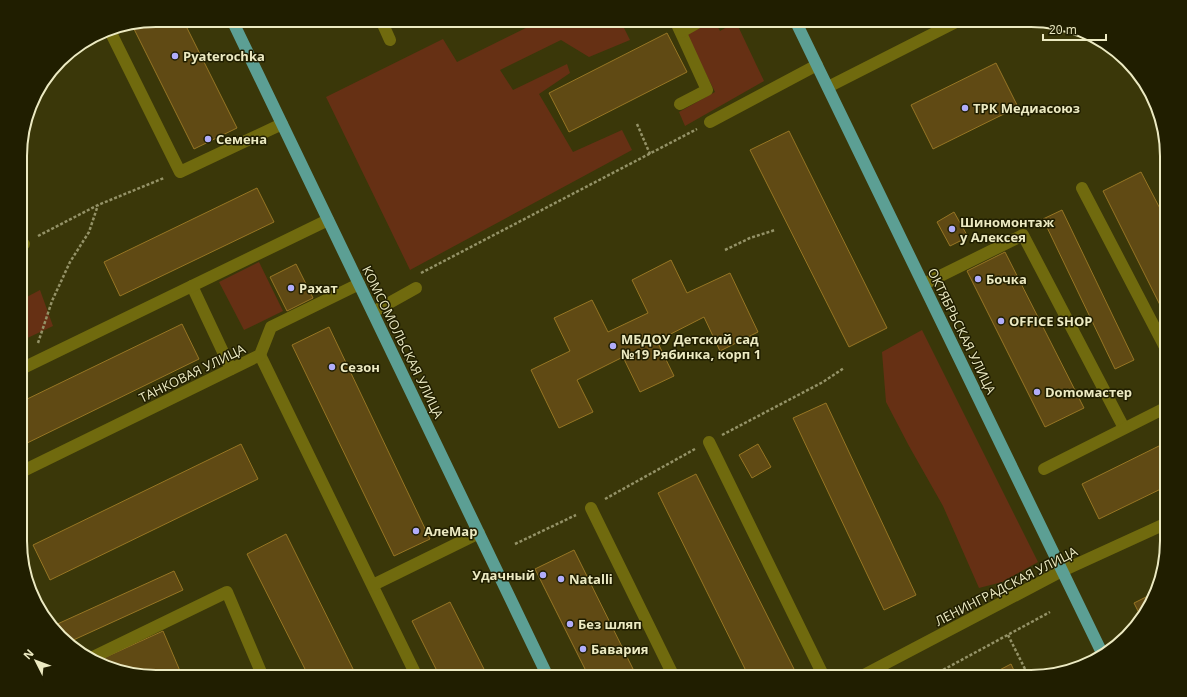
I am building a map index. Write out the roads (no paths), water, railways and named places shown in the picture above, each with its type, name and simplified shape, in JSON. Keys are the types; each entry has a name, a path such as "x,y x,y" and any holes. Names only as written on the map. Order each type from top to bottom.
{"main road":[{"name":"КОМСОМОЛЬСКАЯ УЛИЦА","path":"235,27 545,670"},
{"name":"ОКТЯБРЬСКАЯ УЛИЦА","path":"798,27 1100,650"}],"street":[{"path":"384,27 390,40"},
{"path":"678,27 707,90 680,104"},
{"path":"681,32 690,27"},
{"path":"828,86 946,27"},
{"path":"112,35 180,172 282,124"},
{"path":"710,122 817,65"},
{"path":"1082,188 1160,338"},
{"path":"27,367 328,220"},
{"path":"924,284 1023,235 1124,428"},
{"name":"ТАНКОВАЯ УЛИЦА","path":"27,469 260,355 271,327 359,284"},
{"path":"192,286 232,369"},
{"path":"373,312 416,288"},
{"path":"260,355 414,670"},
{"path":"1044,469 1160,410"},
{"path":"709,442 821,670"},
{"path":"591,508 671,670"},
{"name":"ЛЕНИНГРАДСКАЯ УЛИЦА","path":"873,670 1062,571 1160,526"},
{"path":"373,585 479,533"},
{"path":"96,655 227,592 260,670"}],"place":[{"name":"Pyaterochka","path":"175,56"},
{"name":"ТРК Медиасоюз","path":"965,108"},
{"name":"Семена","path":"208,139"},
{"name":"Шиномонтаж у Алексея","path":"952,229"},
{"name":"Бочка","path":"978,279"},
{"name":"Рахат","path":"291,288"},
{"name":"OFFICE SHOP","path":"1001,321"},
{"name":"МБДОУ Детский сад №19 Рябинка, корп 1","path":"613,346"},
{"name":"Сезон","path":"332,367"},
{"name":"Domoмастер","path":"1037,392"},
{"name":"АлеМар","path":"416,531"},
{"name":"Удачный","path":"543,575"},
{"name":"Natalli","path":"561,579"},
{"name":"Без шляп","path":"570,624"},
{"name":"Бавария","path":"583,649"}]}
